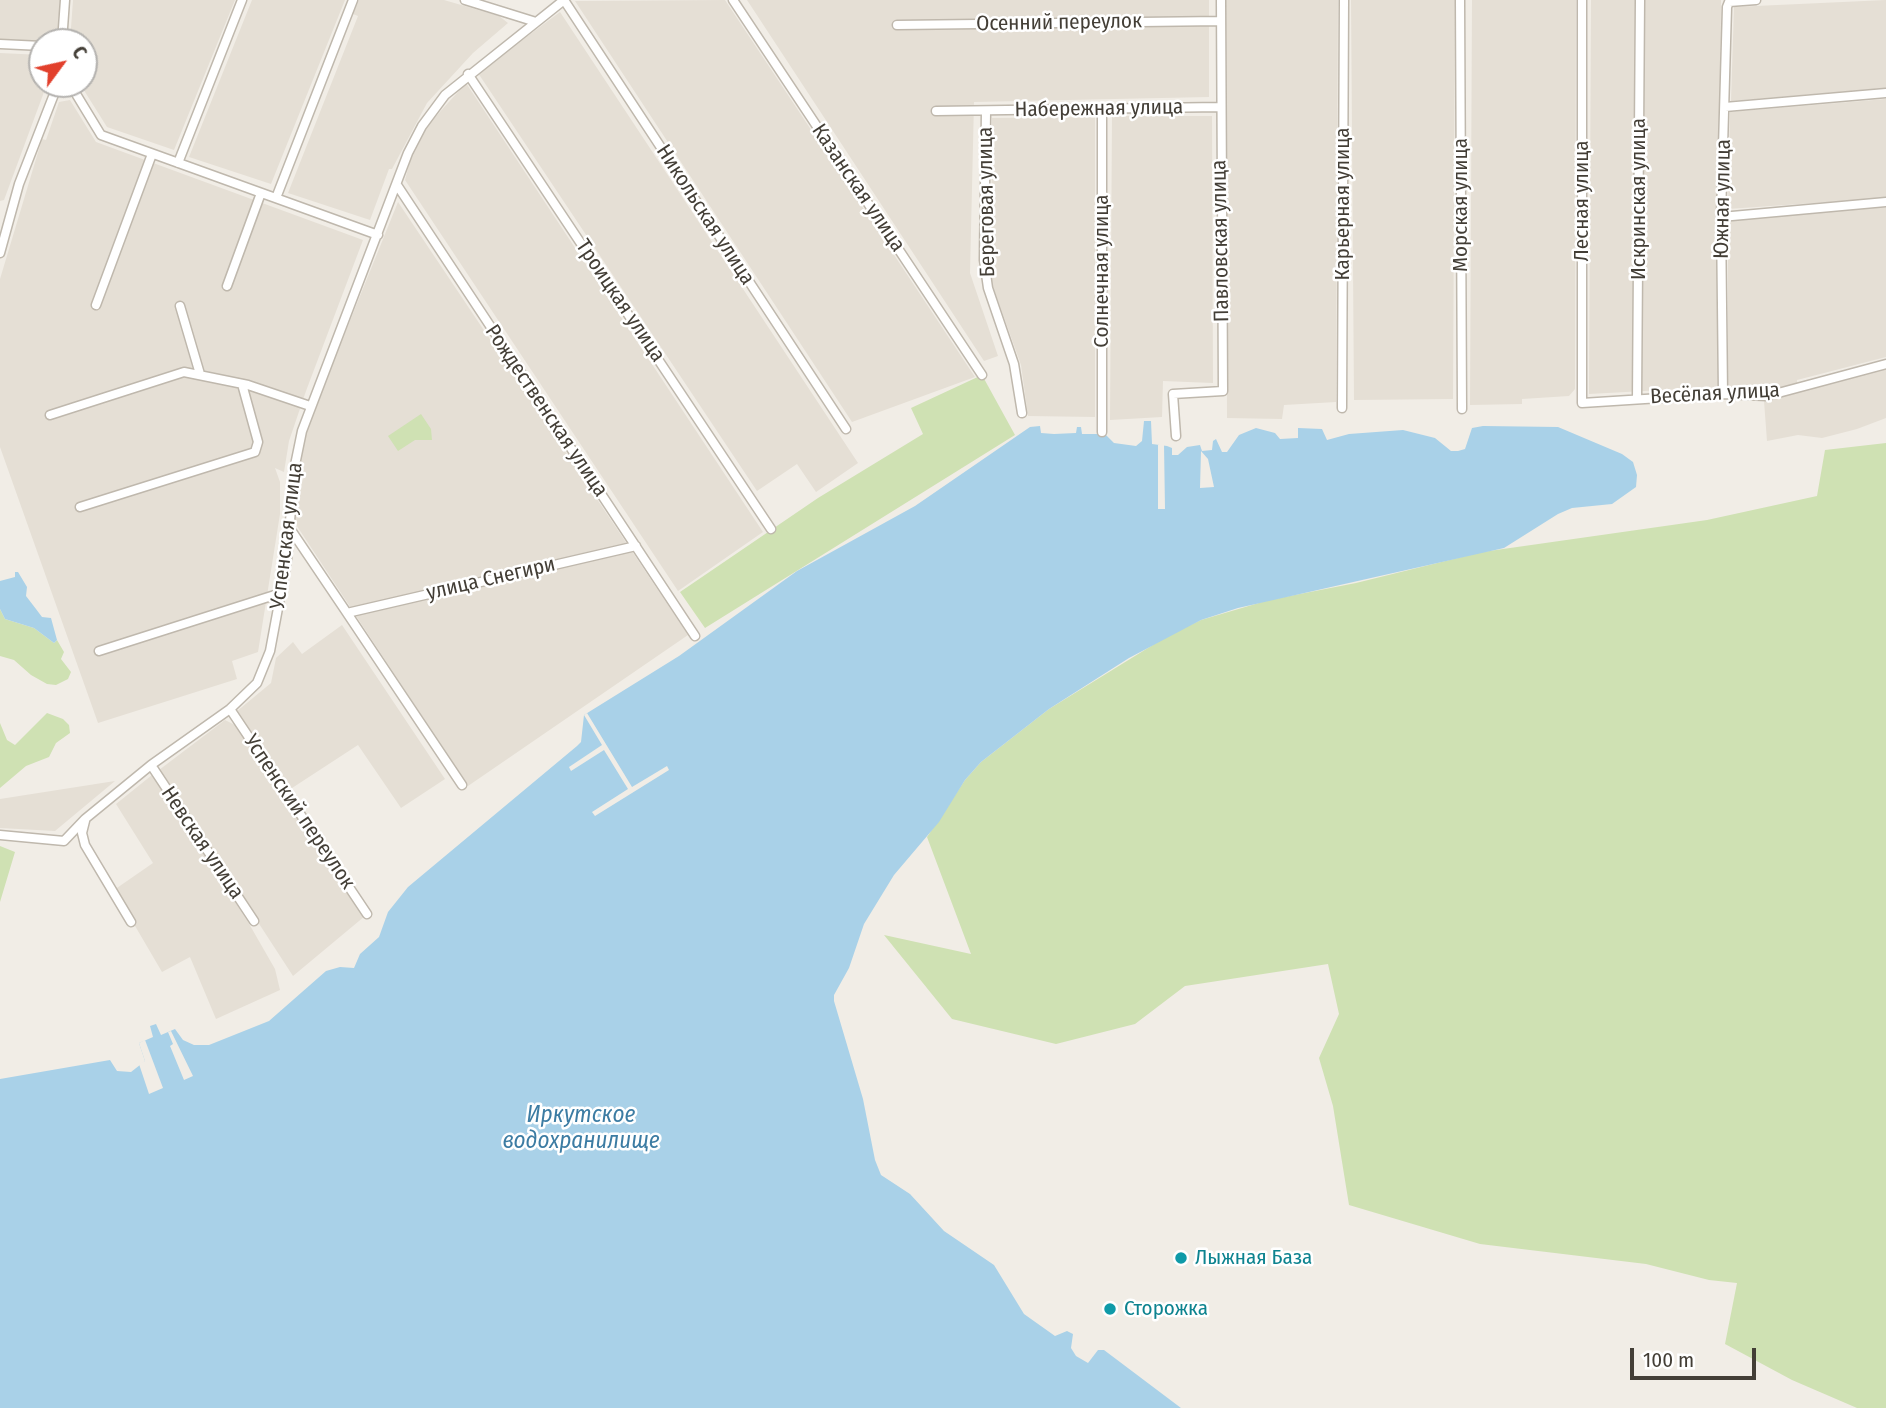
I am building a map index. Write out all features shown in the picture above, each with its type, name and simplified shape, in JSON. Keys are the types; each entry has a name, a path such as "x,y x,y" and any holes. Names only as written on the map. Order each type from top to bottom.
{"street":[{"path":"63,28 65,0"},
{"path":"178,163 242,0"},
{"path":"276,198 353,0"},
{"path":"465,0 536,22"},
{"name":"Успенская улица","path":"0,835 64,841 85,819 150,765 246,696 264,670 281,593 293,470 310,406 408,153 422,126 445,95 564,0"},
{"name":"Никольская улица","path":"564,0 846,429"},
{"name":"Казанская улица","path":"733,0 982,375"},
{"name":"Павловская улица","path":"1176,436 1173,394 1223,391 1220,0"},
{"name":"Карьерная улица","path":"1342,408 1344,0"},
{"name":"Морская улица","path":"1460,0 1462,410"},
{"name":"Лесная улица","path":"1582,0 1582,403"},
{"name":"Искринская улица","path":"1637,398 1640,0"},
{"name":"Южная улица","path":"1723,394 1721,217 1727,4 1756,0"},
{"name":"Осенний переулок","path":"897,25 1221,21"},
{"path":"0,44 28,45"},
{"name":"Троицкая улица","path":"468,74 771,529"},
{"path":"1725,107 1886,93"},
{"path":"0,253 19,184 53,98"},
{"path":"78,98 102,135 378,235"},
{"name":"Набережная улица","path":"936,111 1220,107"},
{"name":"Солнечная улица","path":"1101,109 1102,432"},
{"name":"Береговая улица","path":"986,112 984,260 988,288 1014,364 1022,413"},
{"path":"96,305 152,154"},
{"name":"Рождественская улица","path":"397,185 695,636"},
{"path":"227,286 261,193"},
{"path":"1721,217 1886,202"},
{"path":"180,306 200,374"},
{"name":"Весёлая улица","path":"1582,403 1723,394 1767,396 1886,364"},
{"path":"50,415 184,372 242,384 310,406"},
{"path":"80,507 255,453 258,442 242,384"},
{"path":"289,527 462,785"},
{"name":"улица Снегири","path":"347,613 636,546"},
{"path":"99,650 281,593"},
{"name":"Успенский переулок","path":"230,709 367,914"},
{"name":"Невская улица","path":"150,765 254,921"},
{"path":"85,819 82,833 85,845 131,922"}],"shaded area":[{"path":"0,0 60,0 58,28 28,28 28,40 0,39"},
{"path":"73,0 235,0 174,150 107,127 89,98 98,98 98,28 71,28"},
{"path":"252,0 345,0 271,184 189,157"},
{"path":"359,0 444,0 499,16 508,23 473,53 427,103 392,169 389,169 370,220 288,193 358,16 353,14"},
{"path":"725,0 975,377 852,422 575,1"},
{"path":"747,0 1209,0 1209,97 974,102 970,273 998,356 984,361"},
{"path":"1226,0 1338,0 1336,402 1284,405 1282,419 1227,418"},
{"path":"1351,0 1455,0 1453,399 1354,400"},
{"path":"1472,0 1576,0 1575,389 1569,396 1522,399 1522,404 1470,405"},
{"path":"1591,0 1721,0 1718,387 1589,394"},
{"path":"1886,0 1886,88 1731,101 1734,7"},
{"path":"560,12 858,463 816,492 797,464 757,491 478,73"},
{"path":"0,53 28,54 28,98 42,98 4,200 0,201"},
{"path":"466,83 763,532 678,591 405,180 410,161 429,124"},
{"path":"1886,99 1886,198 1728,209 1730,112"},
{"path":"70,100 96,142 363,240 306,391 289,441 284,472 275,468 280,482 280,514 258,652 232,661 237,679 98,723 0,447 0,279 42,139 46,140 59,102"},
{"path":"1112,116 1212,116 1213,383 1163,381 1162,417 1110,420"},
{"path":"1095,117 1095,417 1028,416 1021,365 991,281 992,118"},
{"path":"398,202 688,635 468,786 291,517 307,427"},
{"path":"1886,207 1886,357 1797,380 1797,386 1759,391 1728,389 1728,221"},
{"path":"1886,369 1886,418 1822,438 1798,435 1767,441 1764,401"},
{"path":"342,625 445,779 401,808 358,745 289,790 236,712 271,683 276,658 293,642 302,654"},
{"path":"225,720 239,727 365,916 293,976 159,770"},
{"path":"152,775 248,922 275,969 280,990 216,1019 190,957 162,972 114,890 153,863 116,804"},
{"path":"115,781 55,831 0,828 0,799"}],"green space":[{"path":"982,375 1015,435 705,628 680,592 818,498 923,434 911,408"},
{"path":"421,414 431,429 432,440 415,440 398,451 388,436"},
{"path":"1886,443 1886,1408 1857,1408 1792,1380 1725,1344 1737,1283 1709,1280 1646,1264 1480,1244 1349,1205 1333,1106 1319,1058 1339,1014 1328,964 1185,986 1135,1024 1056,1044 952,1019 884,935 971,954 927,837 965,780 981,762 1049,709 1169,635 1201,620 1269,600 1356,583 1482,552 1707,520 1817,496 1825,450"},
{"path":"0,609 5,619 34,628 54,643 57,640 64,652 61,659 71,672 68,679 56,685 47,684 31,675 14,660 0,656"},
{"path":"47,713 63,719 69,725 70,733 56,743 49,757 26,766 0,788 0,723 7,740 15,745"},
{"path":"0,846 15,852 0,902"}],"water":[{"name":"Иркутское водохранилище","path":"1144,421 1151,421 1152,444 1172,448 1172,455 1178,455 1187,447 1200,445 1202,451 1212,450 1213,441 1216,439 1222,452 1227,452 1239,435 1256,428 1275,433 1280,439 1298,438 1298,428 1322,429 1327,440 1349,434 1403,430 1435,438 1451,451 1458,451 1465,449 1472,428 1558,427 1622,454 1633,462 1637,475 1636,487 1612,504 1572,508 1504,548 1238,608 1201,620 1129,658 1049,709 981,762 965,780 939,822 894,875 864,924 849,968 834,995 834,1001 863,1099 875,1160 881,1175 910,1194 944,1231 994,1265 1024,1314 1055,1336 1067,1331 1073,1334 1071,1348 1076,1356 1088,1363 1098,1350 1104,1350 1181,1408 0,1408 0,1079 110,1060 117,1071 131,1072 145,1061 139,1043 153,1037 150,1026 156,1024 161,1035 175,1029 183,1040 194,1045 209,1045 269,1021 326,971 340,967 354,968 360,954 379,937 388,912 408,887 581,742 584,715 679,656 797,571 915,506 1030,427 1040,426 1041,433 1054,434 1076,433 1077,427 1081,427 1082,434 1105,434 1114,443 1136,446 1142,441"},
{"path":"15,572 18,572 27,587 26,596 42,617 51,618 57,640 54,643 34,628 5,619 0,609 0,581 15,577"}],"pier":[{"path":"1158,445 1164,445 1165,509 1158,509"},
{"path":"1201,451 1208,459 1214,487 1200,488"},
{"path":"587,713 632,787 667,766 669,770 595,816 592,812 628,789 604,750 571,771 569,767 602,745 584,715"},
{"path":"171,1031 193,1076 184,1080 170,1046 173,1044 168,1032"},
{"path":"145,1040 163,1088 149,1094 139,1064 145,1061 139,1043"}],"place":[{"name":"Лыжная База","path":"1181,1258"},
{"name":"Сторожка","path":"1110,1309"}]}
